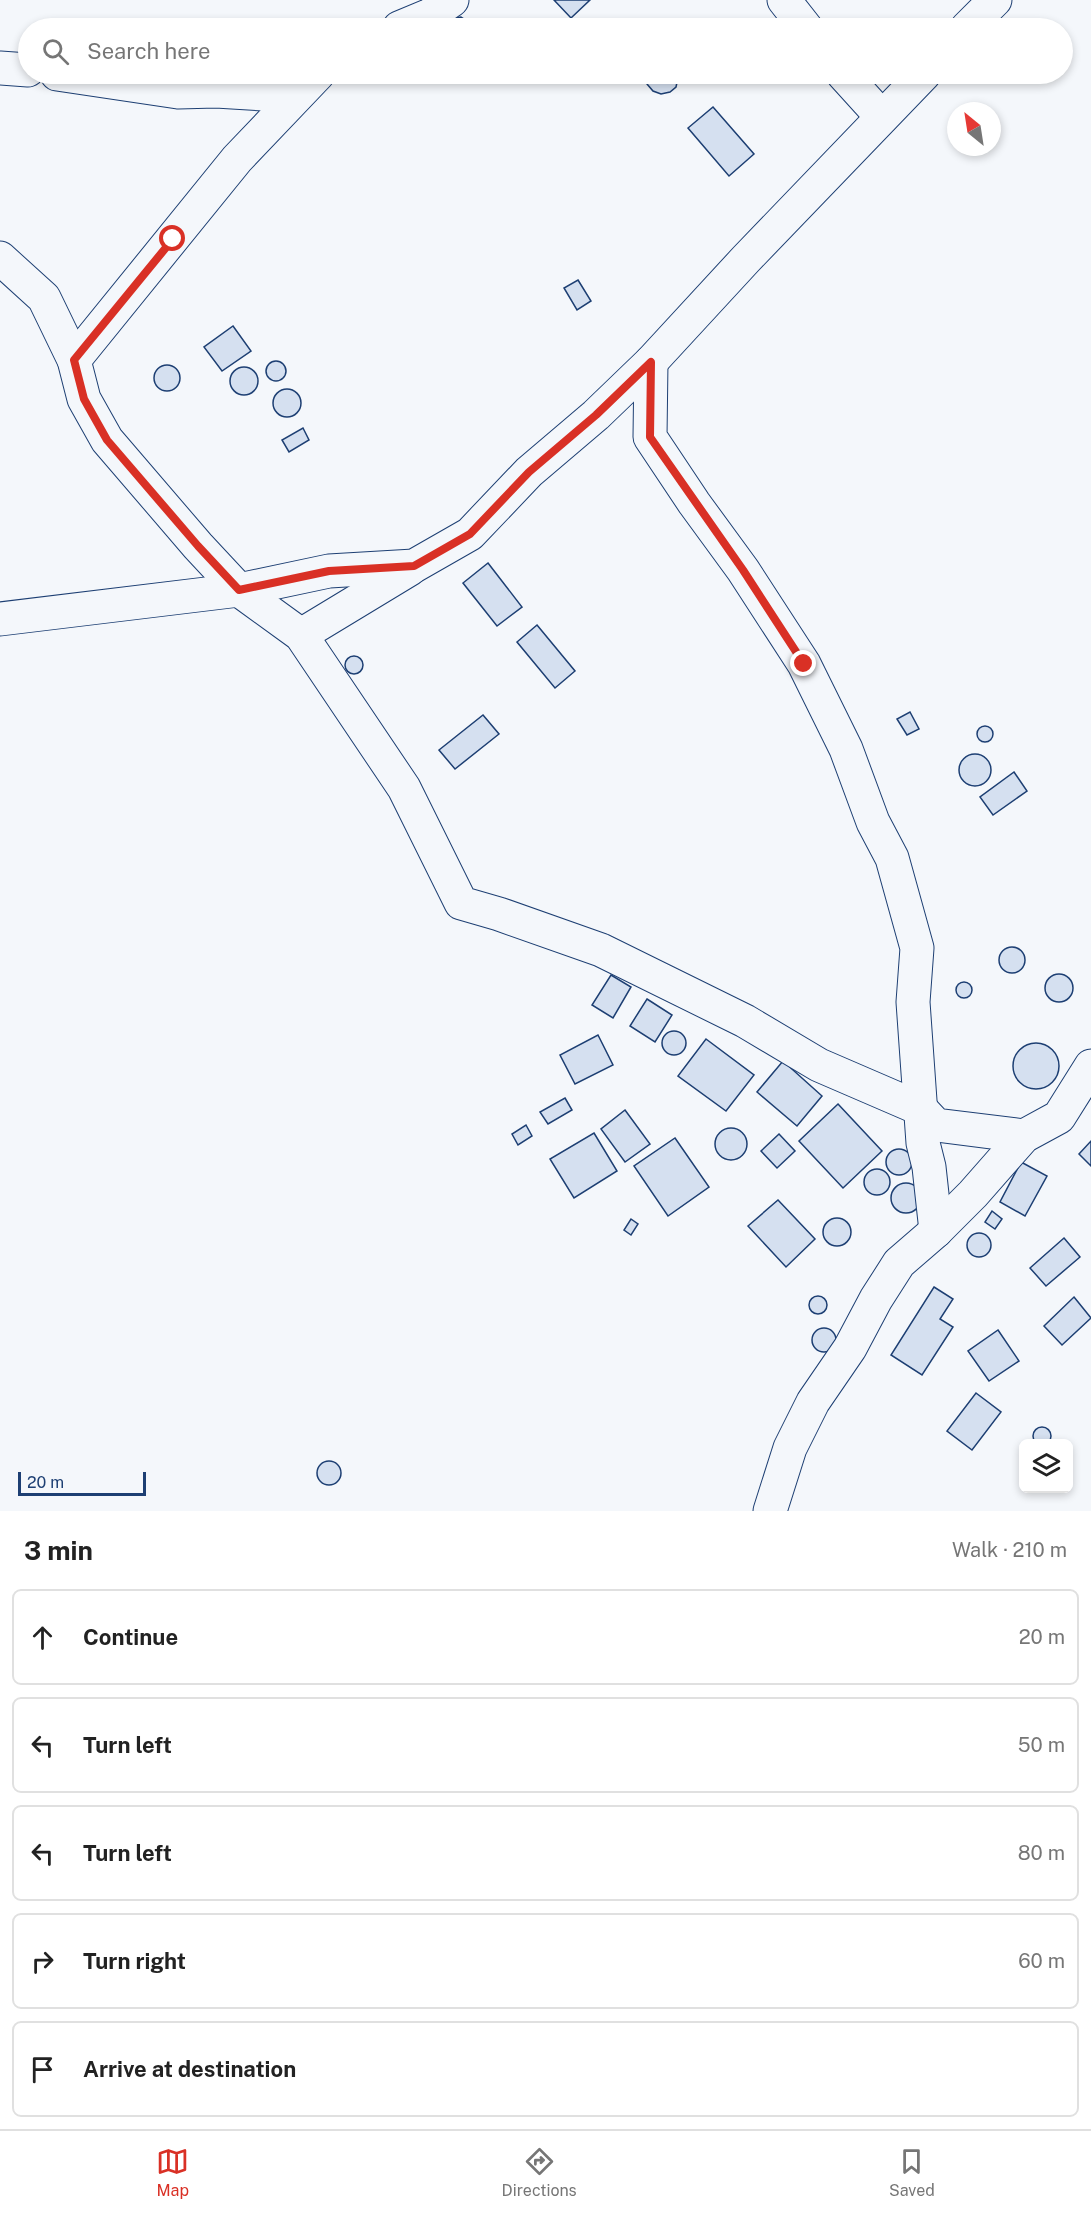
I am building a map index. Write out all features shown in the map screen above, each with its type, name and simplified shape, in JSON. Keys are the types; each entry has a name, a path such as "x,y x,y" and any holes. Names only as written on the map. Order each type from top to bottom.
{"street":[{"path":"423,18 453,0"},
{"path":"784,0 798,18"},
{"path":"978,18 995,0"},
{"path":"0,68 18,69"},
{"path":"124,84 178,92 216,92 307,85"},
{"path":"852,84 882,117"},
{"path":"301,635 470,534 529,472 596,415 651,362 746,259 914,84"},
{"path":"74,360 210,191 307,85"},
{"path":"0,258 44,298 74,360 84,399 107,440 239,590 301,635 404,788 461,903 601,950 745,1021 819,1065 921,1109 936,1125 1024,1136"},
{"path":"651,362 650,437 743,570 804,664 846,749 873,822 892,858 917,948 913,1002 923,1143 929,1167 936,1231"},
{"path":"0,619 239,590 329,571 414,566"},
{"path":"770,1511 790,1448 813,1402 850,1348 876,1299 899,1263 936,1231 973,1194 1024,1136 1059,1117 1091,1066"}],"building":[{"path":"554,0 590,0 571,18"},
{"path":"647,84 677,84 670,92 661,94 653,91"},
{"path":"713,107 754,154 729,176 688,128"},
{"path":"578,280 591,301 577,310 564,288"},
{"path":"233,326 251,351 222,371 204,347"},
{"path":"276,361 283,364 286,371 283,378 276,381 269,378 266,371 269,364"},
{"path":"167,365 176,369 180,378 176,387 167,391 158,387 154,378 158,369"},
{"path":"244,367 254,371 258,381 254,391 244,395 234,391 230,381 234,371"},
{"path":"287,389 297,393 301,403 297,413 287,417 277,413 273,403 277,393"},
{"path":"303,428 309,440 289,452 282,440"},
{"path":"488,563 522,607 497,626 463,583"},
{"path":"537,625 575,671 555,688 517,642"},
{"path":"354,656 362,661 363,665 358,673 354,674 346,669 345,665 350,657"},
{"path":"910,712 919,729 907,735 897,719"},
{"path":"483,715 499,734 455,769 439,750"},
{"path":"982,726 988,726 993,734 991,740 982,742 977,737 977,731"},
{"path":"975,754 986,759 991,770 986,781 975,786 964,781 959,770 964,759"},
{"path":"1014,772 1027,791 993,815 980,797"},
{"path":"1012,947 1021,951 1025,960 1021,969 1012,973 1003,969 999,960 1003,951"},
{"path":"1059,974 1069,978 1073,988 1069,998 1059,1002 1049,998 1045,988 1049,978"},
{"path":"611,975 631,987 613,1018 592,1005"},
{"path":"964,982 972,990 964,998 956,990"},
{"path":"647,999 672,1015 655,1042 630,1026"},
{"path":"674,1031 679,1032 685,1038 685,1048 679,1054 674,1055 669,1054 663,1048 662,1043 663,1038 669,1032"},
{"path":"598,1035 613,1065 575,1084 560,1055"},
{"path":"706,1039 754,1075 726,1111 678,1076"},
{"path":"1036,1043 1052,1050 1059,1066 1052,1082 1036,1089 1020,1082 1013,1066 1020,1050"},
{"path":"783,1061 822,1096 797,1126 757,1092"},
{"path":"565,1098 572,1110 548,1124 540,1112"},
{"path":"838,1104 882,1151 843,1188 799,1141"},
{"path":"625,1110 650,1144 625,1162 601,1129"},
{"path":"526,1125 532,1136 518,1145 512,1134"},
{"path":"731,1128 743,1132 747,1144 743,1156 731,1160 719,1156 715,1144 719,1132"},
{"path":"594,1133 617,1171 574,1198 550,1159"},
{"path":"779,1134 795,1151 777,1168 761,1151"},
{"path":"675,1138 709,1187 668,1216 634,1166"},
{"path":"1091,1141 1091,1166 1079,1154"},
{"path":"899,1149 908,1153 912,1162 908,1171 899,1175 890,1171 886,1162 890,1153"},
{"path":"1021,1162 1047,1176 1025,1216 1000,1202"},
{"path":"877,1169 886,1173 890,1182 886,1191 877,1195 868,1191 864,1182 868,1173"},
{"path":"906,1183 916,1188 921,1198 916,1208 906,1213 896,1208 891,1198 896,1188"},
{"path":"778,1200 815,1239 786,1267 748,1226"},
{"path":"992,1211 1002,1219 995,1229 985,1222"},
{"path":"837,1218 847,1222 851,1232 847,1242 837,1246 827,1242 823,1232 827,1222"},
{"path":"631,1219 638,1224 631,1235 624,1230"},
{"path":"979,1233 988,1236 991,1245 988,1254 979,1257 970,1254 967,1245 970,1236"},
{"path":"1064,1238 1080,1257 1046,1286 1030,1268"},
{"path":"934,1287 953,1299 940,1319 953,1327 922,1375 891,1355"},
{"path":"818,1296 824,1299 827,1305 824,1311 818,1314 812,1311 809,1305 812,1299"},
{"path":"1074,1297 1091,1318 1062,1345 1044,1326"},
{"path":"824,1328 832,1332 836,1340 832,1348 824,1352 816,1348 812,1340 816,1332"},
{"path":"998,1330 1019,1361 989,1381 968,1351"},
{"path":"976,1393 1001,1412 972,1450 947,1431"},
{"path":"1038,1427 1046,1427 1051,1432 1051,1439 1033,1439 1033,1432"},
{"path":"329,1461 337,1465 341,1473 337,1481 329,1485 321,1481 317,1473 321,1465"}],"route":[{"path":"173,239 74,360 84,399 107,440 239,590 329,571 414,566 470,534 529,472 596,415 651,362 650,437 743,570 804,664"}]}
